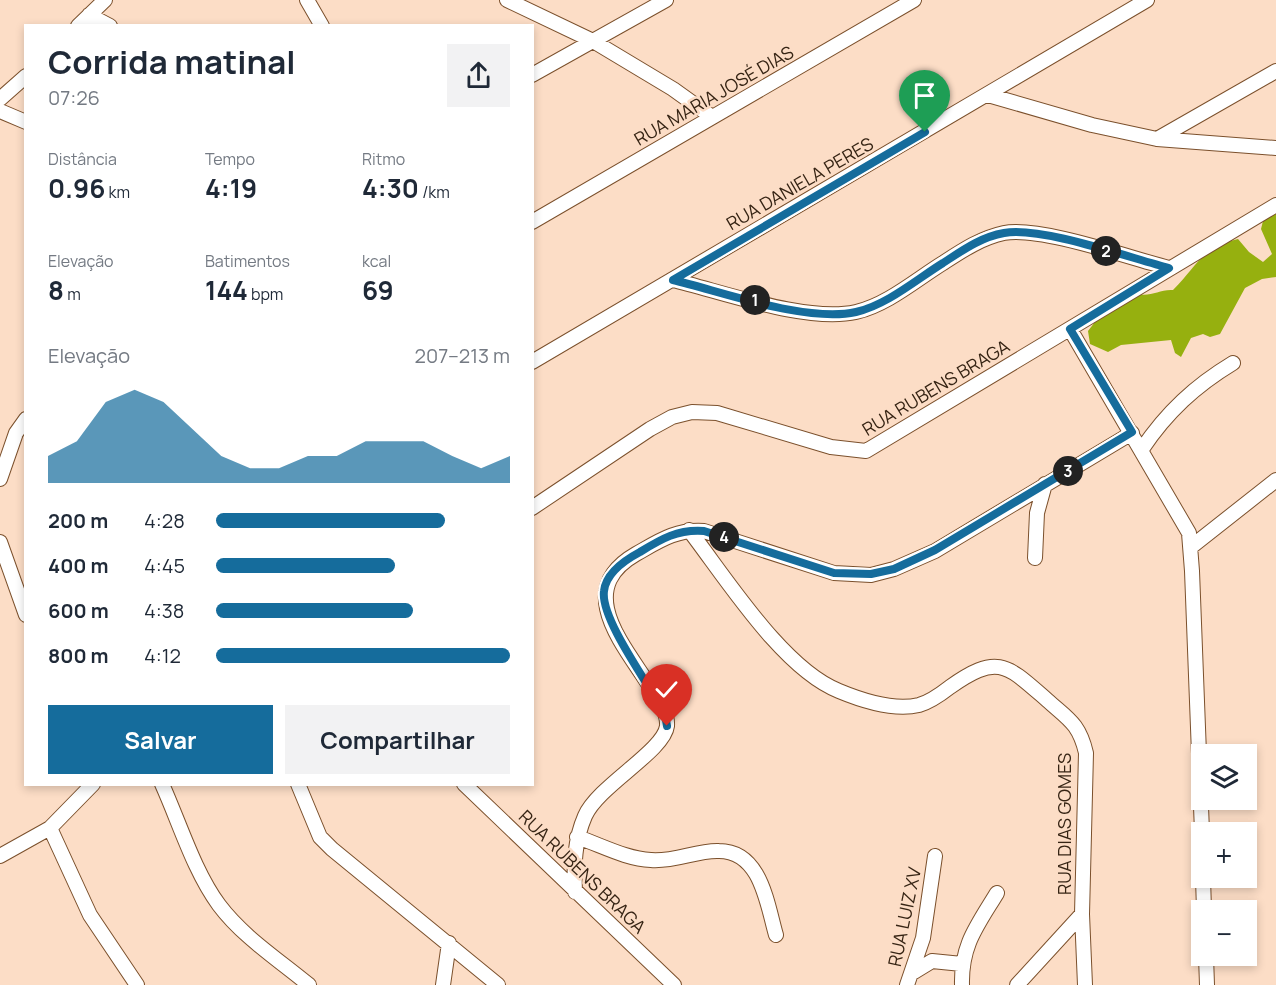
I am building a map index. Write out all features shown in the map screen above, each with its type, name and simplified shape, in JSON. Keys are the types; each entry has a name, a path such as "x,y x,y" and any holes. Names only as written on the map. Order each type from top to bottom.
{"street":[{"path":"90,0 90,15"},
{"path":"80,24 105,0"},
{"path":"306,0 320,24"},
{"path":"507,0 593,41 665,84 712,117"},
{"path":"534,74 666,0"},
{"name":"RUA MARIA JOSÉ DIAS","path":"534,221 914,0"},
{"name":"RUA DANIELA PERES","path":"534,361 1147,0"},
{"path":"90,15 106,24"},
{"path":"1157,139 1276,70"},
{"path":"0,99 24,78"},
{"path":"988,95 1092,125 1157,139 1276,148"},
{"path":"0,111 24,121"},
{"name":"RUA RUBENS BRAGA","path":"534,506 544,497 650,429 672,417 692,412 717,413 831,447 866,451 1276,205"},
{"path":"673,280 804,312 835,315 857,312 876,304 975,243 1007,232 1041,234 1169,268"},
{"path":"1070,329 1189,533 1202,822"},
{"path":"1142,449 1180,401 1204,381 1233,363"},
{"path":"0,479 16,432 24,422"},
{"path":"575,892 574,858 585,814 602,793 662,739 667,726 662,706 620,638 605,605 603,593 607,579 628,558 677,532 689,530 704,531 834,573 871,574 894,569 935,550 1132,432"},
{"path":"1191,547 1276,480"},
{"path":"1035,558 1037,513 1045,484"},
{"name":"RUA DIAS GOMES","path":"689,530 766,630 817,681 838,691 882,705 904,707 920,705 940,695 968,674 998,666 1013,670 1072,721 1081,734 1086,753 1082,914 1084,985"},
{"path":"0,542 24,609"},
{"path":"0,856 50,828 89,786"},
{"path":"163,786 204,878 220,905 245,932 309,985"},
{"path":"299,786 313,823 321,837 332,849 498,985"},
{"name":"RUA RUBENS BRAGA","path":"466,786 674,985"},
{"path":"50,828 90,915 137,985"},
{"path":"578,837 630,856 651,860 719,850 735,854 750,864 760,879 776,935"},
{"name":"RUA LUIZ XV","path":"907,985 914,972 922,938 935,856"},
{"path":"962,985 962,964 969,938 997,893"},
{"path":"1017,985 1082,914"},
{"path":"443,985 449,943"},
{"path":"914,972 923,964 932,961 962,964"},
{"path":"1206,966 1207,985"}],"green space":[{"path":"1276,211 1276,277 1262,279 1245,288 1220,334 1210,337 1203,334 1191,338 1181,357 1175,353 1171,340 1121,345 1108,352 1090,344 1088,331 1098,318 1138,294 1173,290 1201,259 1216,247 1238,239 1249,252 1263,262 1272,254 1261,229 1264,217"}],"route":[{"path":"667,726 665,714 658,699 620,638 605,605 603,593 607,579 628,558 666,537 689,530 704,531 834,573 853,576 894,569 935,550 1132,432 1070,329 1169,268 1041,234 1007,232 975,243 876,304 857,312 835,315 804,312 673,280 925,132"}]}
